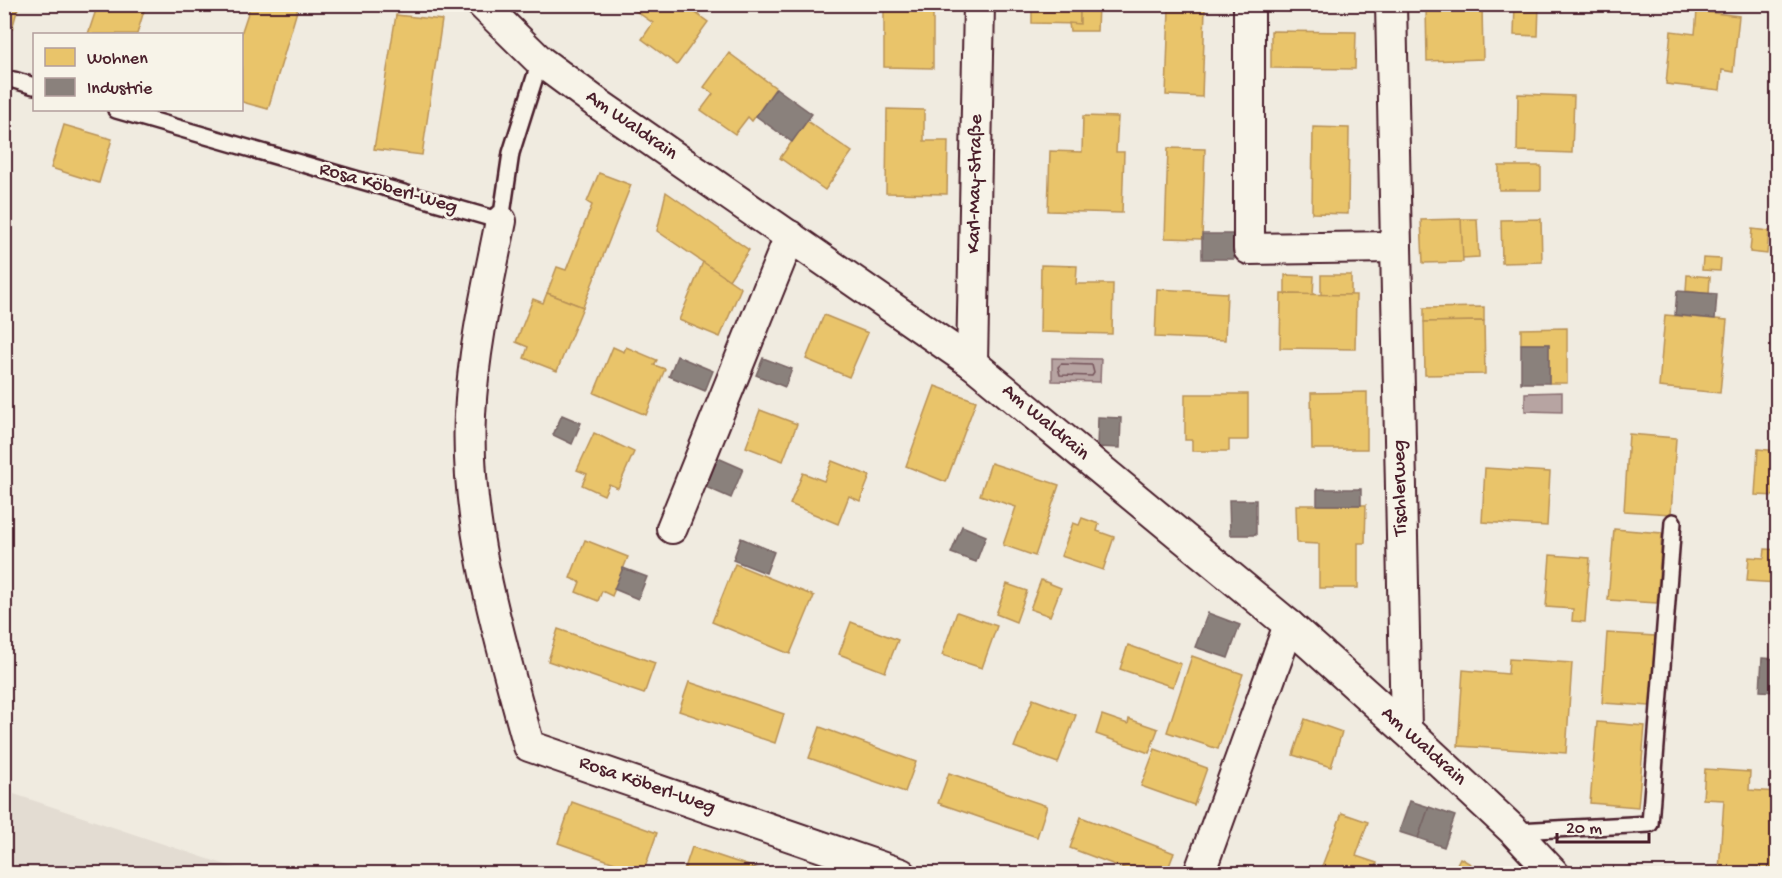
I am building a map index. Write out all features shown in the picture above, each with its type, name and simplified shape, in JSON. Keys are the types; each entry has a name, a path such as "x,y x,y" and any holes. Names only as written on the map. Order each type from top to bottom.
{"street":[{"name":"Am Waldrain","path":"482,4 540,61 972,363 1289,625 1406,730 1558,873"},
{"name":"Karl-May-Straße","path":"972,363 979,4"},
{"path":"1249,4 1249,249 1396,247"},
{"name":"Tischlerweg","path":"1392,4 1406,730"},
{"name":"Rosa Köberl-Weg","path":"501,222 480,324 470,416 474,502 492,607 529,746 902,873"},
{"path":"672,528 790,237"},
{"path":"1199,873 1289,625"}],"lane":[{"path":"501,222 511,153 540,61"},
{"path":"14,80 33,86"},
{"name":"Rosa Köberl-Weg","path":"119,111 501,222"},
{"path":"1514,831 1650,824 1673,522"}],"shaded area":[{"path":"5,791 250,873 5,873"}],"water":[{"path":"1052,358 1101,359 1100,382 1052,381"},
{"path":"1562,392 1562,412 1525,411 1525,393"}],"building: Wohnen":[{"path":"4,4 19,4 12,29 4,27"},
{"path":"98,4 146,4 137,33 88,33"},
{"path":"251,4 299,4 268,109 243,102 241,33"},
{"path":"632,4 683,4 708,22 677,65 642,39 653,23 630,7"},
{"path":"884,4 940,4 940,11 933,10 933,68 884,67"},
{"path":"1032,4 1080,4 1080,24 1032,23"},
{"path":"1080,4 1098,4 1097,31 1070,31 1069,23 1080,24"},
{"path":"1515,4 1539,4 1538,36 1514,35"},
{"path":"1482,6 1483,59 1427,61 1426,7"},
{"path":"1169,8 1205,9 1202,97 1166,95"},
{"path":"1697,11 1739,16 1733,72 1722,70 1720,90 1666,84 1671,31 1695,34"},
{"path":"396,15 442,20 422,155 374,149"},
{"path":"1271,31 1356,32 1355,69 1271,68"},
{"path":"729,53 776,88 752,121 748,117 735,134 701,110 713,94 704,87"},
{"path":"1518,94 1574,96 1572,153 1517,151"},
{"path":"887,109 924,110 924,141 948,141 947,194 886,193"},
{"path":"1083,116 1118,117 1116,152 1124,152 1122,213 1048,211 1050,151 1082,152"},
{"path":"807,121 852,152 825,190 780,158"},
{"path":"64,125 112,139 99,183 51,168"},
{"path":"1313,127 1349,128 1348,214 1312,213"},
{"path":"1168,148 1205,149 1202,239 1165,238"},
{"path":"1499,166 1541,166 1541,190 1499,190"},
{"path":"599,173 631,185 583,307 547,293 557,267 566,270 592,205 587,202"},
{"path":"666,192 749,250 729,280 657,231"},
{"path":"1461,219 1477,219 1479,257 1462,258"},
{"path":"1461,219 1463,262 1423,263 1421,220"},
{"path":"1541,219 1542,262 1502,263 1501,220"},
{"path":"1752,229 1769,231 1767,254 1750,252"},
{"path":"1703,258 1721,259 1720,271 1702,270"},
{"path":"703,262 741,288 720,337 679,320"},
{"path":"1041,265 1077,266 1076,284 1113,284 1112,334 1040,332"},
{"path":"1285,275 1314,276 1313,295 1285,294"},
{"path":"1321,275 1351,275 1351,295 1321,295"},
{"path":"1687,275 1710,277 1709,294 1686,291"},
{"path":"1157,289 1227,293 1225,340 1155,337"},
{"path":"547,293 583,307 557,371 524,358 528,347 516,342 533,299 543,303"},
{"path":"1281,294 1356,295 1355,349 1280,348"},
{"path":"1484,307 1484,321 1424,322 1424,308"},
{"path":"824,315 868,333 849,377 806,359"},
{"path":"1665,315 1727,320 1720,393 1659,387"},
{"path":"1484,321 1485,374 1425,375 1424,322"},
{"path":"1567,328 1567,383 1549,383 1549,344 1521,344 1521,329"},
{"path":"613,347 624,352 626,347 657,360 654,365 665,369 646,415 594,393"},
{"path":"935,386 976,401 946,482 906,466"},
{"path":"1367,392 1367,449 1312,449 1311,393"},
{"path":"1185,394 1248,394 1248,440 1229,440 1229,451 1192,451 1192,440 1185,440"},
{"path":"760,410 797,424 783,461 746,447"},
{"path":"594,433 634,452 618,488 609,484 604,495 582,485 587,474 577,470"},
{"path":"1629,434 1676,438 1671,514 1624,511"},
{"path":"1758,449 1778,451 1778,496 1755,495"},
{"path":"832,461 870,476 860,501 849,496 838,524 790,504 803,473 824,481"},
{"path":"991,463 1059,485 1035,556 1003,545 1016,507 980,495"},
{"path":"1485,468 1550,472 1547,526 1482,522"},
{"path":"1296,505 1366,505 1365,543 1358,543 1358,588 1319,588 1319,544 1297,543"},
{"path":"1082,518 1099,524 1097,531 1114,537 1103,570 1061,556 1073,523 1079,525"},
{"path":"1614,529 1662,533 1657,603 1608,600"},
{"path":"585,540 628,557 612,596 602,591 598,601 576,592 580,582 570,578"},
{"path":"1765,549 1778,550 1778,583 1747,581 1749,557 1764,558"},
{"path":"1550,555 1590,558 1585,622 1572,621 1573,609 1546,607"},
{"path":"735,564 814,596 790,654 712,622"},
{"path":"1041,580 1061,588 1050,616 1030,609"},
{"path":"1007,584 1027,591 1016,622 996,614"},
{"path":"957,612 997,626 982,668 942,655"},
{"path":"851,622 898,640 885,672 839,654"},
{"path":"558,629 655,663 644,694 548,661"},
{"path":"1607,633 1655,636 1650,706 1602,703"},
{"path":"1128,645 1181,664 1173,687 1120,669"},
{"path":"1192,656 1243,674 1218,749 1167,732"},
{"path":"1509,659 1572,663 1566,753 1458,746 1463,670 1508,674"},
{"path":"689,682 784,714 775,743 679,711"},
{"path":"1778,698 1778,746 1775,745"},
{"path":"1033,699 1076,715 1058,763 1014,747"},
{"path":"1102,715 1128,724 1129,719 1158,729 1149,753 1096,734"},
{"path":"1305,719 1342,732 1331,767 1293,755"},
{"path":"1597,722 1645,726 1638,807 1590,803"},
{"path":"820,727 916,762 905,792 809,758"},
{"path":"1155,749 1207,768 1194,805 1141,786"},
{"path":"1705,769 1750,772 1749,790 1778,792 1778,835 1773,874 1719,870 1724,800 1703,799"},
{"path":"949,773 1047,806 1037,837 938,803"},
{"path":"572,802 657,833 643,873 558,843"},
{"path":"1342,813 1368,822 1356,856 1377,863 1374,874 1319,874"},
{"path":"1081,817 1174,853 1166,874 1139,874 1070,848"},
{"path":"692,847 770,873 683,874"},
{"path":"1460,858 1488,874 1452,874"}],"building: Industrie":[{"path":"776,88 812,114 792,142 756,116"},
{"path":"1202,234 1234,234 1234,259 1202,259"},
{"path":"1677,291 1717,294 1715,319 1675,315"},
{"path":"1521,344 1549,344 1549,383 1521,383"},
{"path":"677,356 713,371 705,391 669,376"},
{"path":"763,358 792,369 785,387 756,375"},
{"path":"562,415 581,423 572,444 553,435"},
{"path":"1098,417 1121,418 1120,448 1097,447"},
{"path":"718,458 743,469 731,498 706,487"},
{"path":"1317,489 1361,489 1361,505 1317,505"},
{"path":"1229,500 1256,500 1256,535 1230,535"},
{"path":"962,526 986,536 976,562 951,553"},
{"path":"741,538 774,552 766,573 733,560"},
{"path":"623,568 647,577 638,599 614,589"},
{"path":"1208,613 1240,625 1228,658 1195,647"},
{"path":"1762,658 1778,659 1778,692 1760,691"},
{"path":"1410,801 1429,807 1418,838 1399,832"},
{"path":"1429,807 1455,816 1444,847 1418,838"}]}
